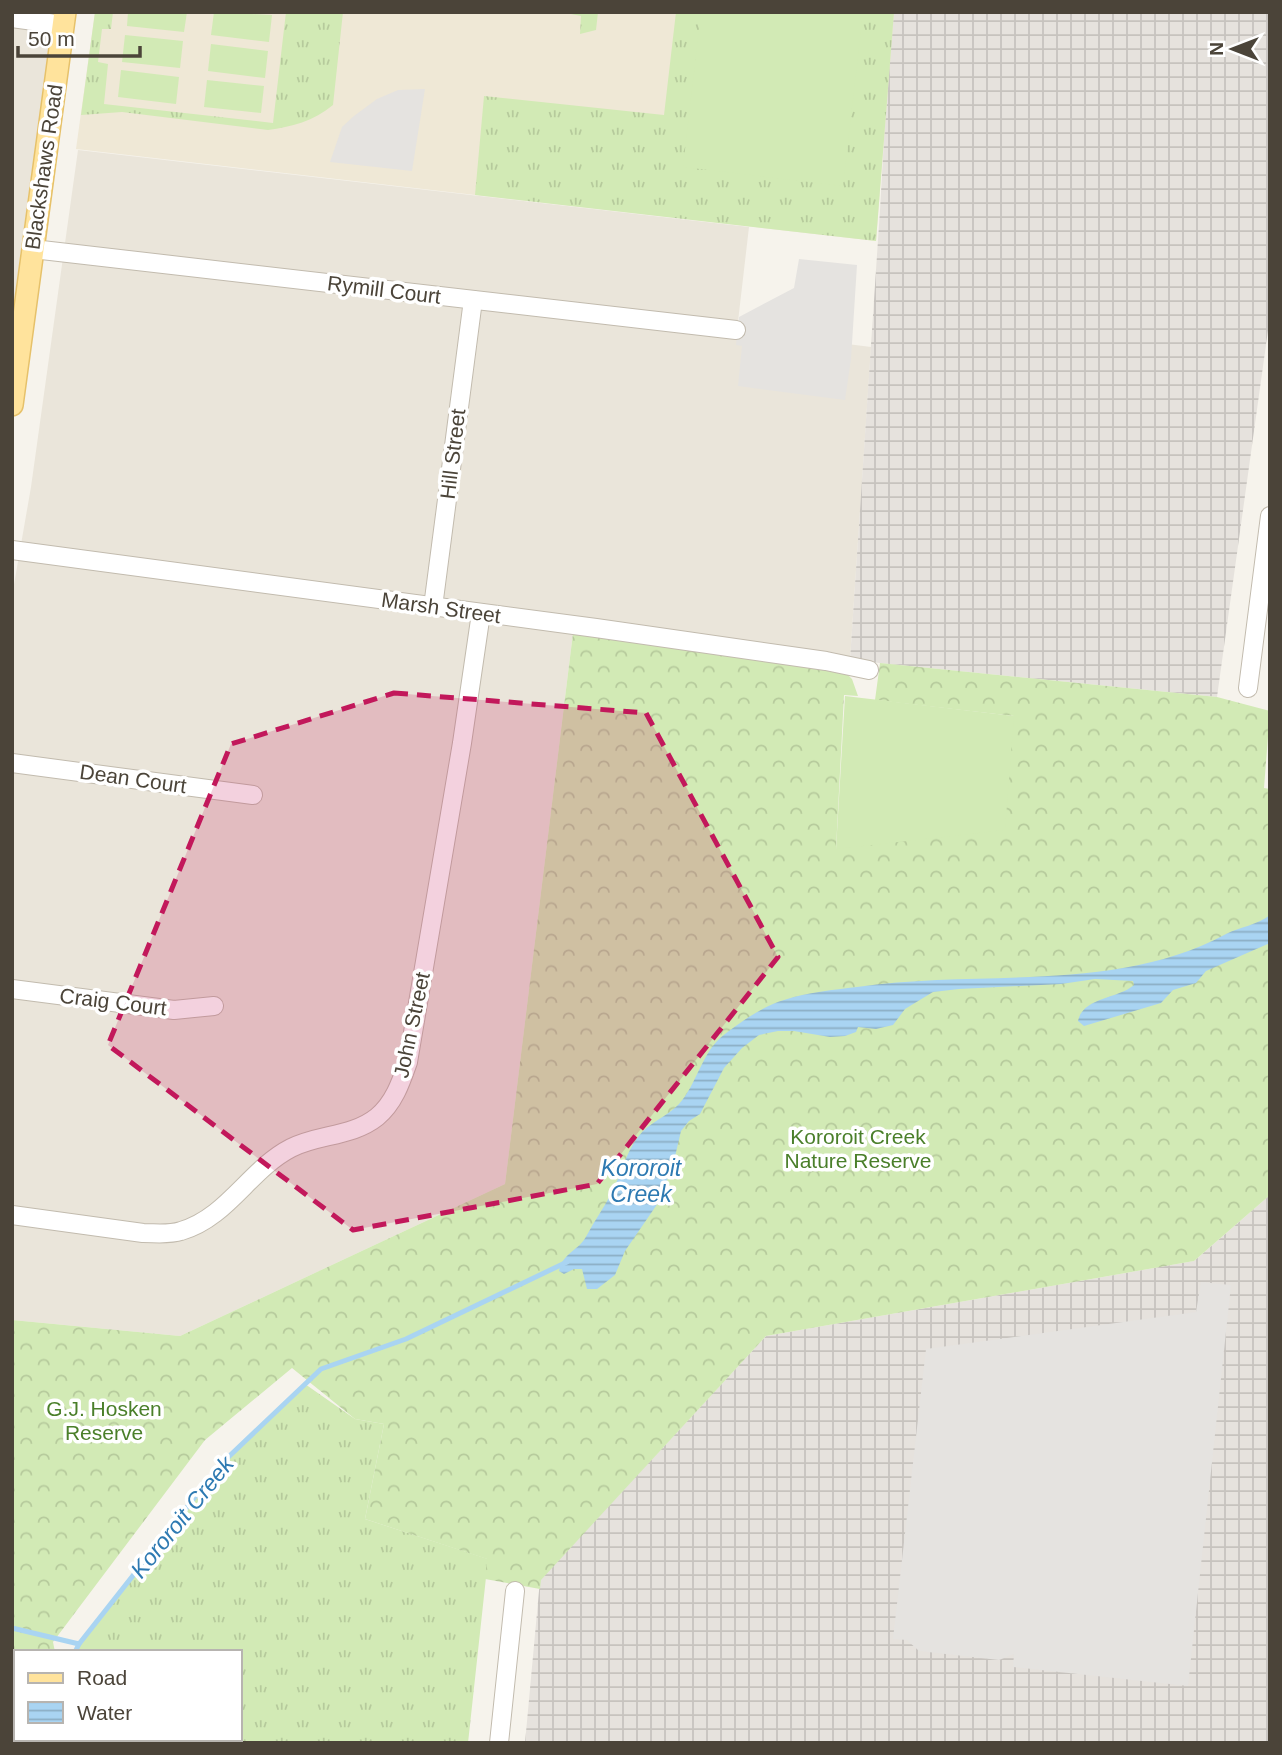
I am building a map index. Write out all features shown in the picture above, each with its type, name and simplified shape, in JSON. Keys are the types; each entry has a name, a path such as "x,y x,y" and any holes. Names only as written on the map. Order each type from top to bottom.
{"main road":[{"name":"Blackshaws Road","path":"12,405 21,278 33,249 64,19"}],"street":[{"path":"12,18 64,19"},
{"name":"Rymill Court","path":"33,249 736,330"},
{"name":"Hill Street","path":"433,607 473,300"},
{"path":"1248,688 1270,516"},
{"name":"Marsh Street","path":"12,550 826,661 869,670"},
{"name":"John Street","path":"12,1215 143,1233 165,1234 181,1231 212,1215 270,1160 293,1147 362,1126 377,1117 388,1105 400,1086 408,1062 462,743 481,613"},
{"name":"Dean Court","path":"12,762 253,795"},
{"name":"Craig Court","path":"12,989 174,1010 215,1006"},
{"path":"499,1743 515,1591"}],"highlighted area":[{"path":"394,693 646,713 778,957 597,1184 353,1230 108,1045 231,744"}],"shaded area":[{"path":"12,12 54,12 12,316"},
{"path":"95,12 894,12 876,241 76,149"},
{"path":"891,12 1270,12 1270,316 1217,697 850,660"},
{"path":"425,89 412,171 330,162 342,127 354,116 377,99 398,90"},
{"path":"78,150 749,227 737,330 871,347 850,660 573,633 505,1184 180,1336 12,1320 12,596 31,487"},
{"path":"799,259 857,265 851,359 845,400 738,386 742,346 736,345 739,317 794,288"},
{"path":"1270,1195 1270,1743 525,1743 540,1580 766,1336 1194,1261"},
{"path":"1201,1282 1231,1285 1188,1686 1013,1667 1014,1654 999,1660 919,1651 907,1640 893,1639 926,1349 1196,1312"}],"green space":[{"path":"95,12 113,12 111,29 102,29 98,62 108,64 104,104 273,123 286,12 343,12 333,105 302,122 268,130 122,112 81,115"},
{"path":"128,12 187,12 184,32 127,26"},
{"path":"214,12 272,15 269,42 211,35"},
{"path":"571,12 598,12 596,30 580,34 581,16"},
{"path":"676,12 894,12 876,241 475,195 484,96 664,115"},
{"path":"701,12 863,12 843,186 683,167"},
{"path":"125,35 183,41 180,68 122,62"},
{"path":"211,44 268,51 265,78 208,71"},
{"path":"121,70 179,77 176,104 118,97"},
{"path":"207,80 264,86 261,113 204,107"},
{"path":"573,633 842,669 852,679 858,696 844,695 836,849 1014,716 875,700 880,663 1217,697 1270,711 1264,788 1270,789 1270,1195 1194,1261 766,1336 541,1580 540,1589 485,1579 487,1559 365,1519 384,1424 355,1419 292,1368 205,1440 53,1642 55,1650 14,1650 14,1741 71,1743 12,1743 12,1320 180,1336 505,1184"},
{"path":"845,696 1014,716 1005,830 836,849"},
{"path":"305,1384 355,1419 384,1424 365,1519 488,1559 468,1743 66,1743 242,1741 242,1650 76,1650 221,1464"}],"water":[{"name":"Kororoit Creek","path":"1270,915 1270,943 1206,971 1196,983 1173,990 1161,1003 1084,1026 1078,1021 1087,1007 1127,990 1134,985 1133,981 1095,979 1061,984 933,992 905,1009 893,1025 876,1029 858,1027 856,1032 845,1036 830,1037 794,1031 759,1035 742,1048 724,1068 700,1114 689,1121 681,1131 673,1165 658,1203 625,1251 615,1275 597,1289 587,1289 582,1269 574,1269 564,1274 559,1271 564,1260 583,1241 605,1204 638,1137 647,1127 679,1104 717,1041 768,1006 802,995 857,987 903,982 1046,976 1139,965 1183,953"}],"waterway":[{"name":"Kororoit Creek","path":"76,1650 221,1464 321,1369 406,1339 567,1262"},
{"path":"12,1628 79,1644"}],"park label":[{"name":"Kororoit Creek Nature Reserve","path":"858,1149"},
{"name":"G.J. Hosken Reserve","path":"104,1421"}]}
